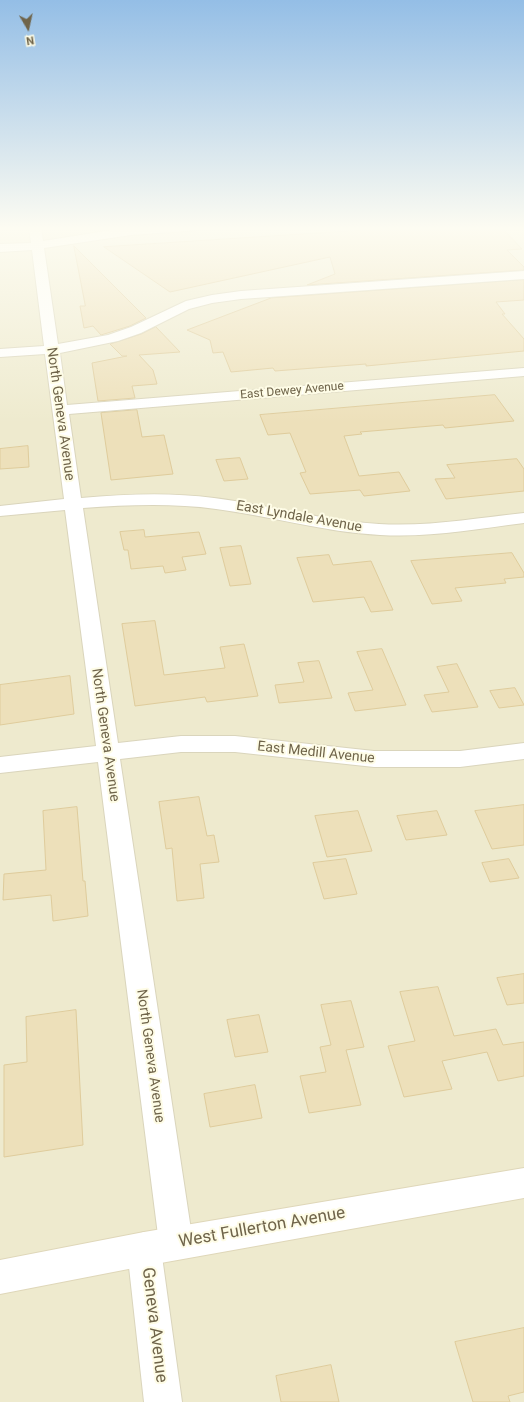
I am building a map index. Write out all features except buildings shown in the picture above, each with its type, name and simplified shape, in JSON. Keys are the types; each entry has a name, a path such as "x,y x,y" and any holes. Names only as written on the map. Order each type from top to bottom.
{"street":[{"name":"North Geneva Avenue","path":"44,292 107,752 160,1246"},
{"path":"0,354 96,343 129,333 183,306 205,299 272,292"},
{"name":"East Dewey Avenue","path":"60,410 524,372"},
{"name":"East Lyndale Avenue","path":"0,511 73,504 139,500 192,501 234,506 311,522 362,529 421,529 524,518"},
{"name":"East Medill Avenue","path":"0,765 181,744 235,744 374,759 460,759 524,751"},
{"name":"West Fullerton Avenue","path":"0,1277 160,1246 524,1182"},
{"name":"Geneva Avenue","path":"160,1246 163,1402"}],"shaded area":[{"path":"0,292 524,292 524,1402 0,1402"}]}
